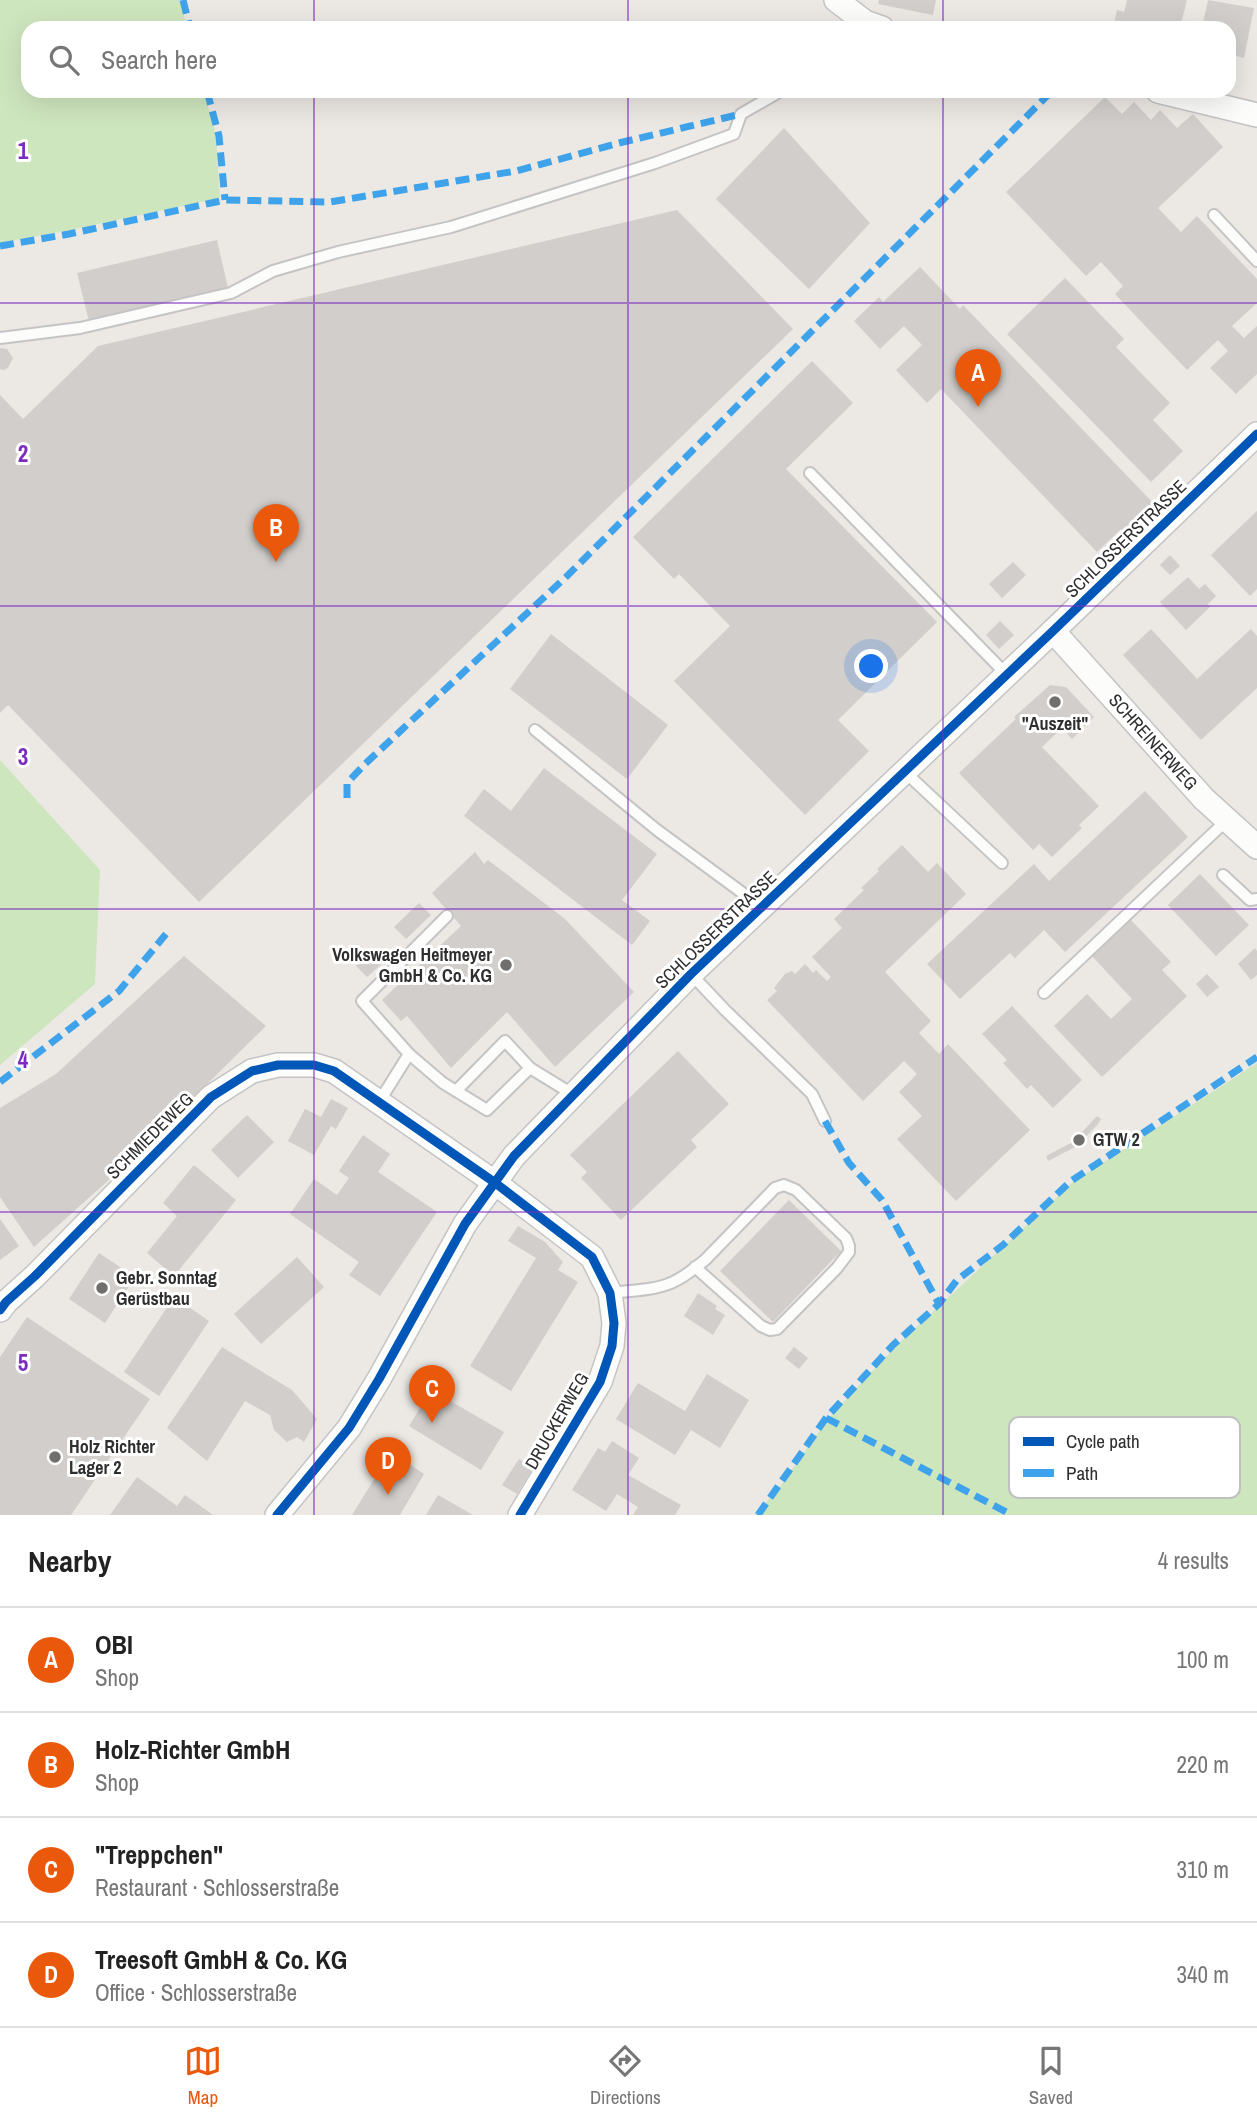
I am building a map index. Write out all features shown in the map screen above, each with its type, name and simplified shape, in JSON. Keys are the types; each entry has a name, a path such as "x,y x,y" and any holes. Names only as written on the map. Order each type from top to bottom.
{"street":[{"path":"836,0 864,21"},
{"path":"1188,98 1257,114"},
{"name":"SCHLOSSERSTRASSE","path":"277,1515 349,1428 379,1380 465,1224 514,1156 691,974 1254,443"},
{"name":"SCHREINERWEG","path":"1054,631 1204,799 1257,847"},
{"name":"SCHMIEDEWEG","path":"0,1310 211,1097 252,1071 278,1065 314,1065 334,1071 494,1182"},
{"name":"DRUCKERWEG","path":"494,1182 592,1257 610,1293 614,1323 612,1346 600,1381 520,1515"}],"lane":[{"path":"0,338 80,328 231,293 273,271 338,252 451,227 655,163 734,134 741,114 769,98"},
{"path":"1214,215 1257,261"},
{"path":"810,473 1007,675"},
{"path":"535,730 657,830 761,909"},
{"path":"905,772 1002,863"},
{"path":"1044,993 1227,820"},
{"path":"1223,874 1250,900 1257,899"},
{"path":"447,916 362,1001 409,1054 443,1083 487,1110 530,1068"},
{"path":"691,974 812,1094 825,1121"},
{"path":"456,1091 505,1041 530,1068 574,1095"},
{"path":"379,1102 409,1054"},
{"path":"610,1293 659,1287 676,1281 695,1267 705,1260 775,1188 784,1185 796,1190 846,1238 849,1245 849,1252 837,1268 777,1329 771,1330 761,1326 695,1267"}],"green space":[{"path":"0,0 180,0 185,21 21,21 21,98 206,98 216,136 220,198 0,243"},
{"path":"0,760 100,870 95,984 0,1065"},
{"path":"1257,1063 1257,1515 755,1515 781,1485 827,1420 896,1346 1073,1182"}],"building":[{"path":"879,0 936,0 933,15 878,4"},
{"path":"1127,0 1187,0 1182,21 1115,21 1117,10 1124,12"},
{"path":"1208,0 1254,8 1244,58 1236,56 1236,21 1204,21"},
{"path":"1104,98 1122,114 1134,102 1151,120 1160,110 1177,128 1193,114 1223,147 1158,208 1181,232 1197,216 1257,279 1257,303 1232,326 1244,338 1257,326 1257,374 1236,394 1210,368 1228,351 1218,340 1187,370 1115,294 1123,286 1101,262 1086,276 1006,192"},
{"path":"784,128 870,223 809,289 716,199"},
{"path":"677,210 793,329 199,902 8,705 0,713 0,395 23,419 98,346"},
{"path":"217,240 228,288 89,321 77,273"},
{"path":"920,267 960,309 963,305 1156,506 1126,535 1121,529 1097,552 941,389 927,403 896,370 922,345 904,326 880,349 854,321 879,297 883,302"},
{"path":"1065,278 1124,339 1116,347 1170,403 1153,420 1183,451 1151,482 1007,334"},
{"path":"0,348 7,349 13,358 8,368 3,370 0,369"},
{"path":"812,361 853,403 786,469 937,622 838,720 869,751 805,815 674,681 730,626 679,574 674,579 633,537"},
{"path":"1257,511 1257,589 1250,596 1211,555"},
{"path":"1170,555 1180,566 1170,575 1160,565"},
{"path":"1013,562 1026,575 1002,598 989,584"},
{"path":"1188,577 1199,589 1205,584 1216,596 1208,604 1210,607 1186,630 1160,602"},
{"path":"1000,621 1014,635 999,649 986,635"},
{"path":"1151,629 1197,679 1251,629 1257,636 1257,688 1201,740 1123,655"},
{"path":"551,634 668,725 627,779 510,689"},
{"path":"1050,685 1066,687 1094,717 1072,739 1062,728 1042,747 1099,806 1079,825 1082,828 1052,857 1039,844 1033,850 959,773"},
{"path":"544,768 657,854 622,900 650,921 632,945 464,816 484,789 511,811"},
{"path":"1145,791 1188,837 1065,952 1044,930 1015,958 1010,953 960,999 927,964 1034,864 1049,881"},
{"path":"902,845 928,872 937,863 966,894 885,972 931,1021 919,1033 939,1054 948,1044 1030,1130 956,1201 897,1139 922,1116 899,1092 917,1074 904,1061 863,1101 767,1000 777,991 774,988 785,974 792,971 795,974 805,964 813,973 816,970 827,981 831,977 812,957 842,928 834,919 864,890 861,888 879,871 877,869"},
{"path":"475,852 484,864 488,860 565,919 634,992 555,1067 507,1012 451,1068 407,1016 401,1021 382,1000 461,926 432,893"},
{"path":"1200,874 1249,925 1216,956 1168,905"},
{"path":"419,903 431,915 406,939 394,927"},
{"path":"1130,919 1171,962 1162,970 1187,996 1102,1077 1054,1026 1087,994 1111,1019 1132,999 1092,956"},
{"path":"375,948 386,960 367,977 356,966"},
{"path":"1255,948 1257,975 1251,980 1238,964"},
{"path":"184,956 266,1026 121,1169 34,1247 0,1197 0,1108 56,1074"},
{"path":"1207,974 1219,987 1207,997 1196,984"},
{"path":"1012,1006 1082,1080 1053,1108 1031,1085 1027,1089 1003,1063 1007,1060 982,1034"},
{"path":"678,1051 729,1104 691,1140 697,1147 621,1220 581,1178 587,1172 570,1155"},
{"path":"331,1099 348,1108 336,1129 331,1126 314,1155 288,1141 305,1109 321,1117"},
{"path":"247,1115 274,1142 238,1178 211,1150"},
{"name":"GTW 2","path":"1097,1116 1101,1119 1098,1124 1077,1146 1048,1161 1046,1156 1073,1142"},
{"path":"363,1135 390,1154 378,1172 437,1212 380,1296 349,1275 359,1262 290,1214 314,1179 337,1195 349,1178 339,1171"},
{"path":"194,1165 236,1200 174,1276 147,1253 177,1216 163,1203"},
{"path":"789,1200 841,1251 773,1322 720,1271"},
{"path":"0,1219 19,1246 0,1260"},
{"path":"518,1226 545,1242 563,1262 558,1270 578,1282 511,1391 470,1366 536,1258 508,1241"},
{"name":"Gebr. Sonntag Gerüstbau","path":"99,1253 135,1277 105,1323 69,1299"},
{"path":"297,1257 324,1287 261,1344 234,1314"},
{"path":"698,1293 725,1315 713,1335 684,1316"},
{"path":"174,1297 209,1321 159,1396 124,1372"},
{"name":"Holz Richter Lager 2","path":"27,1317 150,1399 71,1515 0,1515 0,1357"},
{"path":"222,1347 292,1390 317,1419 304,1442 297,1437 287,1442 274,1430 270,1415 245,1401 207,1461 167,1428"},
{"path":"794,1347 808,1358 799,1369 785,1358"},
{"path":"707,1374 749,1400 720,1448 691,1430 675,1455 616,1419 638,1383 685,1411"},
{"path":"431,1390 504,1432 481,1470 409,1426"},
{"path":"612,1441 639,1458 628,1475 681,1505 675,1515 633,1515 638,1507 617,1494 606,1511 572,1490 598,1448 605,1452"},
{"path":"391,1452 424,1474 400,1515 352,1515"},
{"path":"519,1459 533,1468 517,1494 502,1485"},
{"path":"137,1477 177,1506 185,1495 213,1515 110,1515"},
{"path":"438,1495 473,1515 426,1515"}],"marked path":[{"path":"183,0 188,21"},
{"path":"209,98 219,136 225,200"},
{"path":"347,798 347,783 365,764 567,576 1045,98"},
{"path":"0,246 225,200 330,202 516,171 741,114"},
{"path":"0,1082 119,991 166,934"},
{"path":"758,1515 826,1418 893,1345 939,1304 957,1280 1003,1245 1071,1181 1257,1057"},
{"path":"825,1121 849,1163 882,1200 939,1304"},
{"path":"826,1418 1012,1515"}],"cycle path":[{"path":"277,1515 349,1428 465,1224 514,1156 691,974 1257,434"},
{"path":"0,1310 211,1097 252,1071 278,1065 314,1065 334,1071 494,1182 592,1257 610,1293 614,1323 612,1346 600,1382 520,1515"}],"place":[{"name":"OBI","path":"978,407"},
{"name":"Holz-Richter GmbH","path":"276,562"},
{"name":"\"Auszeit\"","path":"1055,702"},
{"name":"Volkswagen Heitmeyer GmbH & Co. KG","path":"506,965"},
{"name":"GTW 2","path":"1079,1140"},
{"name":"Gebr. Sonntag Gerüstbau","path":"102,1288"},
{"name":"\"Treppchen\"","path":"432,1423"},
{"name":"Holz Richter Lager 2","path":"55,1457"},
{"name":"Treesoft GmbH & Co. KG","path":"388,1495"}]}
